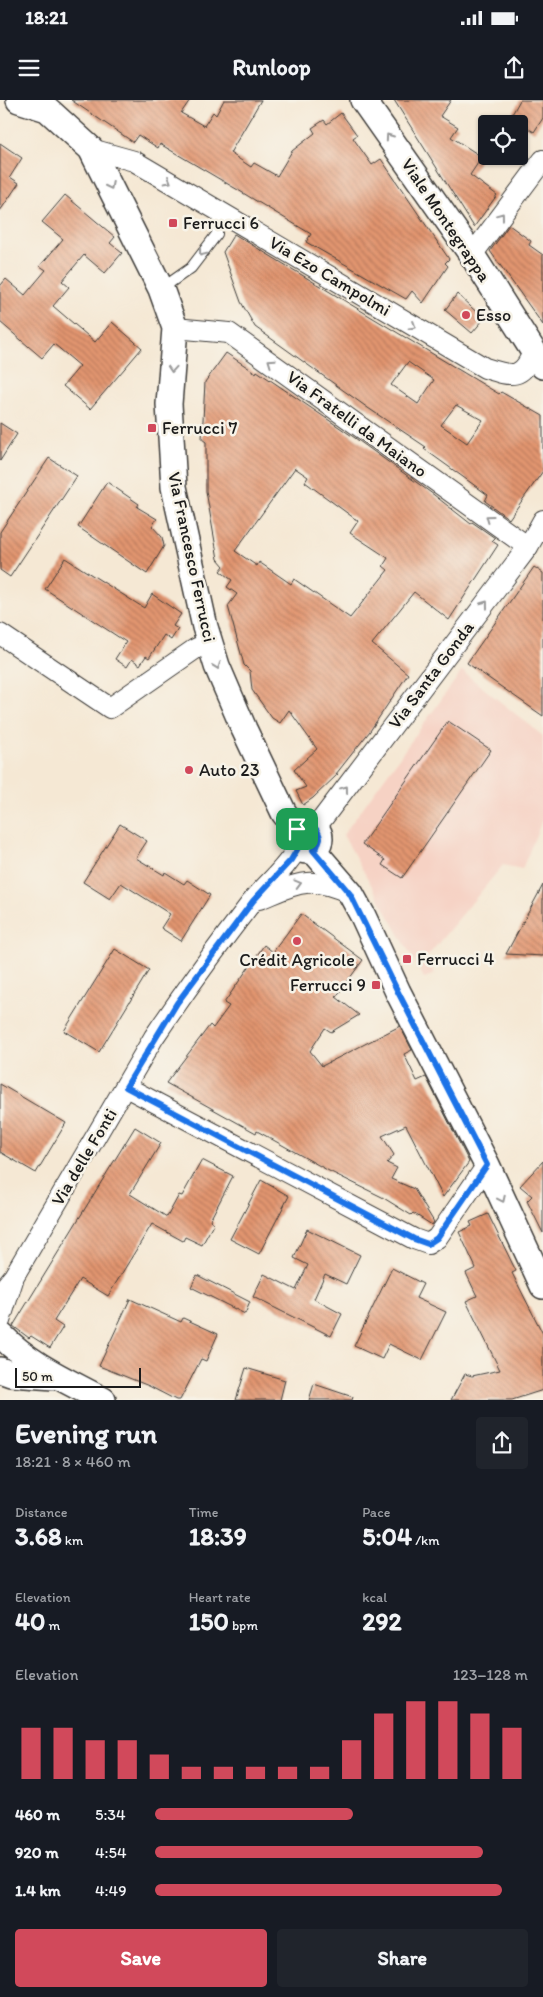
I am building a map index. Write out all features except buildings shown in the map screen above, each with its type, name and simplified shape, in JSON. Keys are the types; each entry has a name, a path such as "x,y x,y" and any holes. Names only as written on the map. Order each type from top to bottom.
{"street":[{"path":"19,100 41,105"},
{"name":"Viale Montegrappa","path":"363,100 472,255 538,358"},
{"name":"Via Francesco Ferrucci","path":"41,105 91,149 161,289 175,328 169,404 174,487 205,627 217,666 244,729 284,813 350,894 487,1165 543,1286"},
{"name":"Via Ezo Campolmi","path":"91,149 134,161 485,368 508,375 520,371 530,360 538,358"},
{"path":"472,255 543,160"},
{"name":"Via Fratelli da Maiano","path":"175,328 230,333 528,547"},
{"name":"Via Santa Gonda","path":"305,838 323,818 528,547 543,520"},
{"path":"0,634 110,708 195,649 210,642"},
{"name":"Via delle Fonti","path":"0,1293 14,1276 177,1003 253,901 291,860 305,838"},
{"path":"253,901 305,882 330,884 350,894"},
{"path":"126,1087 414,1239 428,1244 437,1238 487,1165"},
{"name":"Via delle Fonti","path":"0,1337 14,1276"},
{"path":"0,1337 17,1352 103,1400"},
{"path":"0,1370 11,1374 60,1377"}],"lane":[{"path":"161,289 191,268 216,234 218,210"}],"shaded area":[{"path":"462,671 543,736 543,818 522,869 503,865 426,958 435,974 424,978 343,835"}],"place":[{"name":"Ferrucci 6","path":"173,223"},
{"name":"Esso","path":"466,315"},
{"name":"Ferrucci 7","path":"152,428"},
{"name":"Auto 23","path":"189,770"},
{"name":"Crédit Agricole","path":"297,941"},
{"name":"Ferrucci 4","path":"407,959"},
{"name":"Ferrucci 9","path":"376,985"}],"route":[{"path":"310,825 314,826 317,830 320,838 319,843 313,850 350,894 363,916 398,992 487,1165 437,1238 428,1244 414,1239 126,1087 154,1037 177,1003 253,901 291,860 298,848 293,836 297,829 300,826 310,825"}]}
